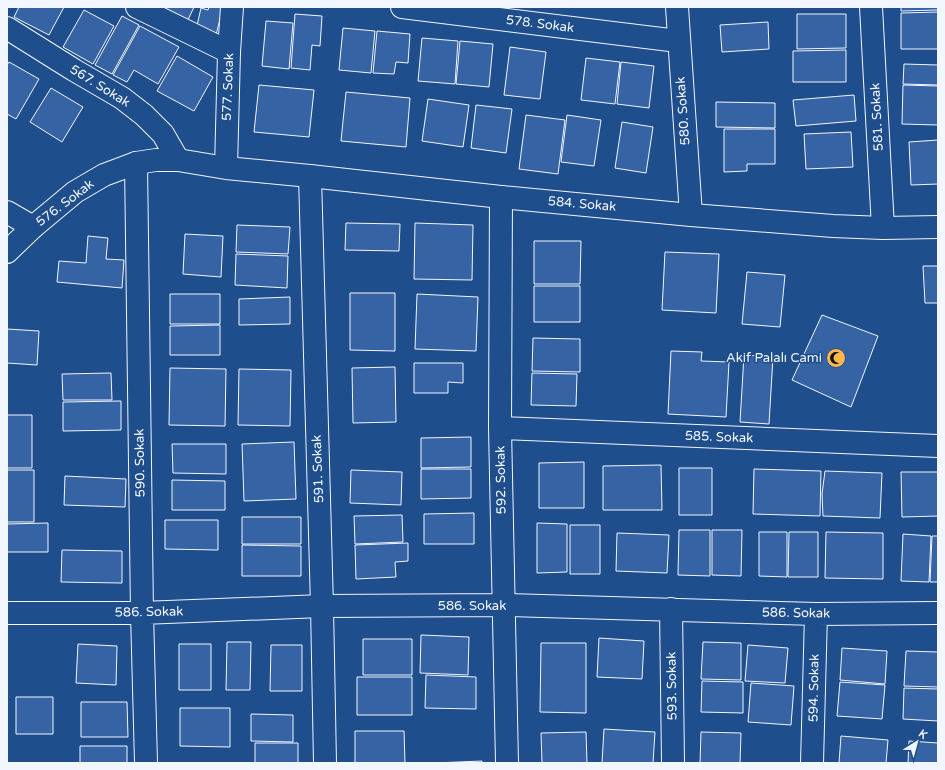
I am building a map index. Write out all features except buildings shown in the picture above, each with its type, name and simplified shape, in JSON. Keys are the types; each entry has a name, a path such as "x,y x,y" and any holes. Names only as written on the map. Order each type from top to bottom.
{"street":[{"path":"136,7 229,52"},
{"name":"577. Sokak","path":"226,168 229,52 232,7"},
{"name":"578. Sokak","path":"402,7 678,41"},
{"name":"580. Sokak","path":"677,7 678,41 691,215"},
{"name":"581. Sokak","path":"871,7 883,228"},
{"name":"567. Sokak","path":"7,28 128,102 144,115 163,134 178,160"},
{"name":"576. Sokak","path":"7,252 33,227 75,192 104,175 136,163 156,160 178,160 226,168"},
{"name":"590. Sokak","path":"136,163 142,613 146,763"},
{"name":"584. Sokak","path":"226,168 691,215 833,226 883,228 938,227"},
{"name":"591. Sokak","path":"310,176 325,763"},
{"name":"592. Sokak","path":"501,197 500,428 507,763"},
{"path":"7,212 33,227"},
{"name":"585. Sokak","path":"500,428 938,446"},
{"name":"586. Sokak","path":"7,614 142,613 322,606 504,606 671,609 816,614 938,614"},
{"name":"593. Sokak","path":"671,609 673,763"},
{"name":"594. Sokak","path":"812,763 816,614"}],"place":[{"name":"Akif Palalı Cami","path":"836,358"}]}
